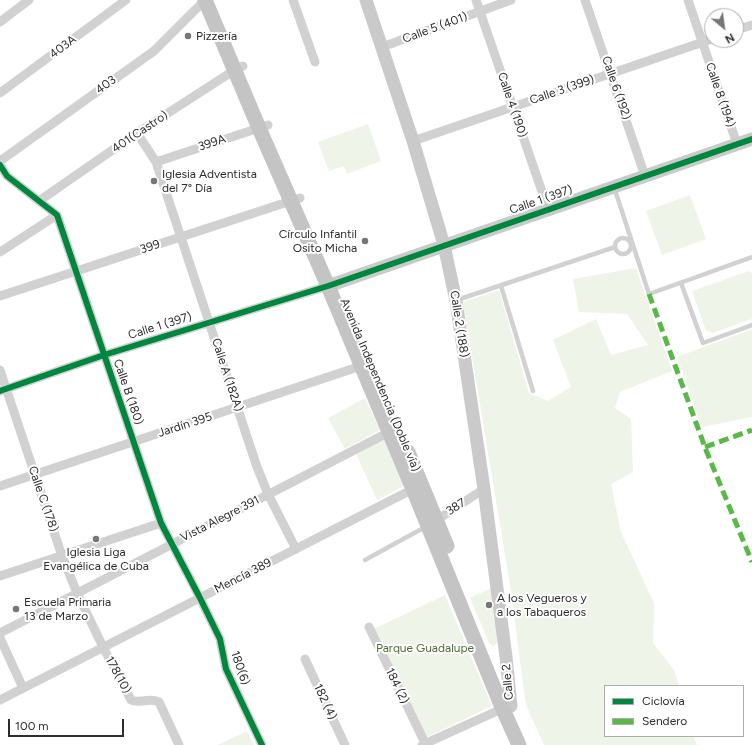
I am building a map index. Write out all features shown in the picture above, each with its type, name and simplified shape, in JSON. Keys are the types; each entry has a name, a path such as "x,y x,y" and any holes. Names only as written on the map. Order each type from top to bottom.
{"main road":[{"name":"Avenida Independencia (Doble vía)","path":"205,0 239,68"},
{"name":"Avenida Independencia (Doble vía)","path":"216,0 239,68 417,486 504,706"},
{"name":"Calle 2 (188)","path":"366,0 413,141 444,245 456,301 484,489 506,657"},
{"name":"Calle 1 (397)","path":"332,284 752,139"},
{"name":"Calle 2","path":"504,706 506,657"},
{"path":"504,706 519,745"},
{"path":"504,706 528,745"}],"street":[{"path":"0,22 29,0"},
{"name":"403A","path":"0,94 126,0"},
{"name":"403","path":"0,162 154,51 205,0"},
{"path":"292,0 315,62"},
{"name":"Calle 4 (190)","path":"476,0 548,209"},
{"name":"Calle 5 (401)","path":"382,47 511,0"},
{"name":"Calle 6 (192)","path":"585,0 645,176"},
{"name":"Calle 8 (194)","path":"688,0 737,144"},
{"name":"Calle 3 (399)","path":"413,141 702,42"},
{"name":"401(Castro)","path":"39,201 137,133 239,68"},
{"name":"399A","path":"156,162 263,126"},
{"name":"Calle A (182A)","path":"137,133 156,162 257,467 268,494 296,549"},
{"path":"0,252 57,215 1,171"},
{"name":"399","path":"0,296 296,200"},
{"name":"Calle B (180)","path":"57,215 161,523 200,598"},
{"name":"Calle 1 (397)","path":"3,390 104,355 332,284"},
{"name":"Jardín 395","path":"0,486 366,365"},
{"name":"Calle C (178)","path":"0,370 3,390 35,475 62,556 77,593 103,648"},
{"name":"Vista Alegre 391","path":"0,633 393,430"},
{"name":"Mencía 389","path":"0,700 417,486"},
{"name":"387","path":"432,523 484,489"},
{"path":"0,576 161,523"},
{"name":"180(6)","path":"200,598 220,639 226,669 262,745"},
{"name":"184 (2)","path":"369,627 424,745"},
{"path":"0,638 23,688"},
{"name":"178(10)","path":"103,648 131,700 135,702 156,700 159,702 179,745"},
{"name":"182 (4)","path":"305,659 345,745"},
{"path":"424,745 504,706"},
{"path":"436,745 504,706"}],"lane":[{"path":"614,187 649,294 752,257"},
{"path":"622,238 633,243 630,249 624,254 617,252 615,247 617,240 622,238"},
{"path":"456,301 615,247"},
{"path":"681,283 703,343 752,325"},
{"path":"501,286 534,391"},
{"path":"365,560 432,523"}],"green space":[{"path":"368,124 381,161 347,174 344,166 329,171 318,142"},
{"path":"690,195 706,239 662,255 646,211"},
{"path":"636,268 672,371 620,392 615,408 631,419 633,472 611,484 621,532 654,603 653,643 674,670 679,685 604,685 604,737 693,737 697,745 544,745 526,705 509,579 463,302 499,290 529,393 548,401 571,387 553,340 596,319 611,355 648,345 627,314 579,312 573,279"},
{"path":"749,271 752,273 752,319 713,333 706,331 692,291"},
{"path":"752,329 752,417 702,427 677,357"},
{"path":"365,398 380,430 345,449 328,418"},
{"path":"385,439 408,484 377,500 356,454"},
{"path":"491,588 499,636 497,643 493,646 489,643 470,598"},
{"name":"Parque Guadalupe","path":"445,595 492,706 425,738 374,629"},
{"path":"247,731 254,745 217,745"}],"marked path":[{"path":"649,294 706,450 752,562"},
{"path":"705,447 752,430"}],"cycle path":[{"path":"0,391 104,355 328,286 752,139"},
{"path":"0,165 7,176 57,215 161,523 220,639 226,669 262,745"}],"place":[{"name":"Pizzería","path":"188,36"},
{"name":"Iglesia Adventista del 7° Día","path":"154,181"},
{"name":"Círculo Infantil Osito Micha","path":"365,241"},
{"name":"Iglesia Liga Evangélica de Cuba","path":"96,539"},
{"name":"A los Vegueros y a los Tabaqueros","path":"489,605"},
{"name":"Escuela Primaria 13 de Marzo","path":"16,609"}]}
